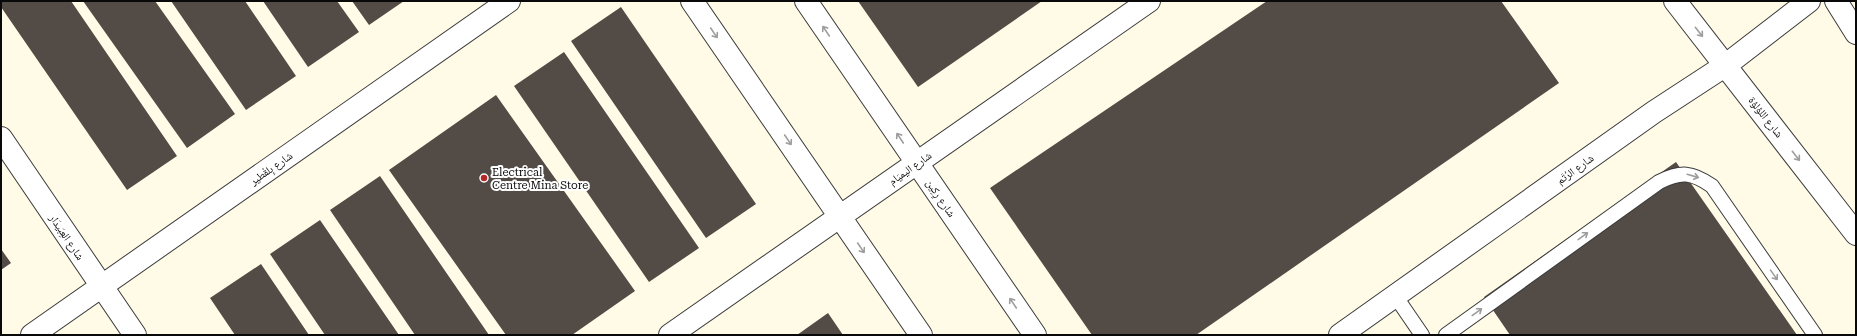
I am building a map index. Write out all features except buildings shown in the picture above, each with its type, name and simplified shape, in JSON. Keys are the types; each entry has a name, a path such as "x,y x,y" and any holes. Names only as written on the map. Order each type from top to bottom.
{"street":[{"name":"شارع بِلقْطير","path":"32,335 509,1"},
{"path":"692,1 921,335"},
{"name":"شارع رِكِين","path":"806,1 1035,335"},
{"name":"شارع اليميَام","path":"670,335 1149,1"},
{"name":"شارع اللؤلؤة","path":"1675,1 1856,234"},
{"name":"شارع الرُتَم","path":"1340,335 1396,297 1654,112 1726,65 1809,1"},
{"path":"1836,1 1856,33"},
{"name":"شارع العِبَيدَار","path":"1,138 135,335"}],"lane":[{"path":"1446,335 1659,182 1672,175 1687,174 1700,178 1712,186 1815,335"},
{"path":"1396,297 1422,335"}],"place":[{"name":"Electrical Centre Mina Store","path":"484,178"}]}
